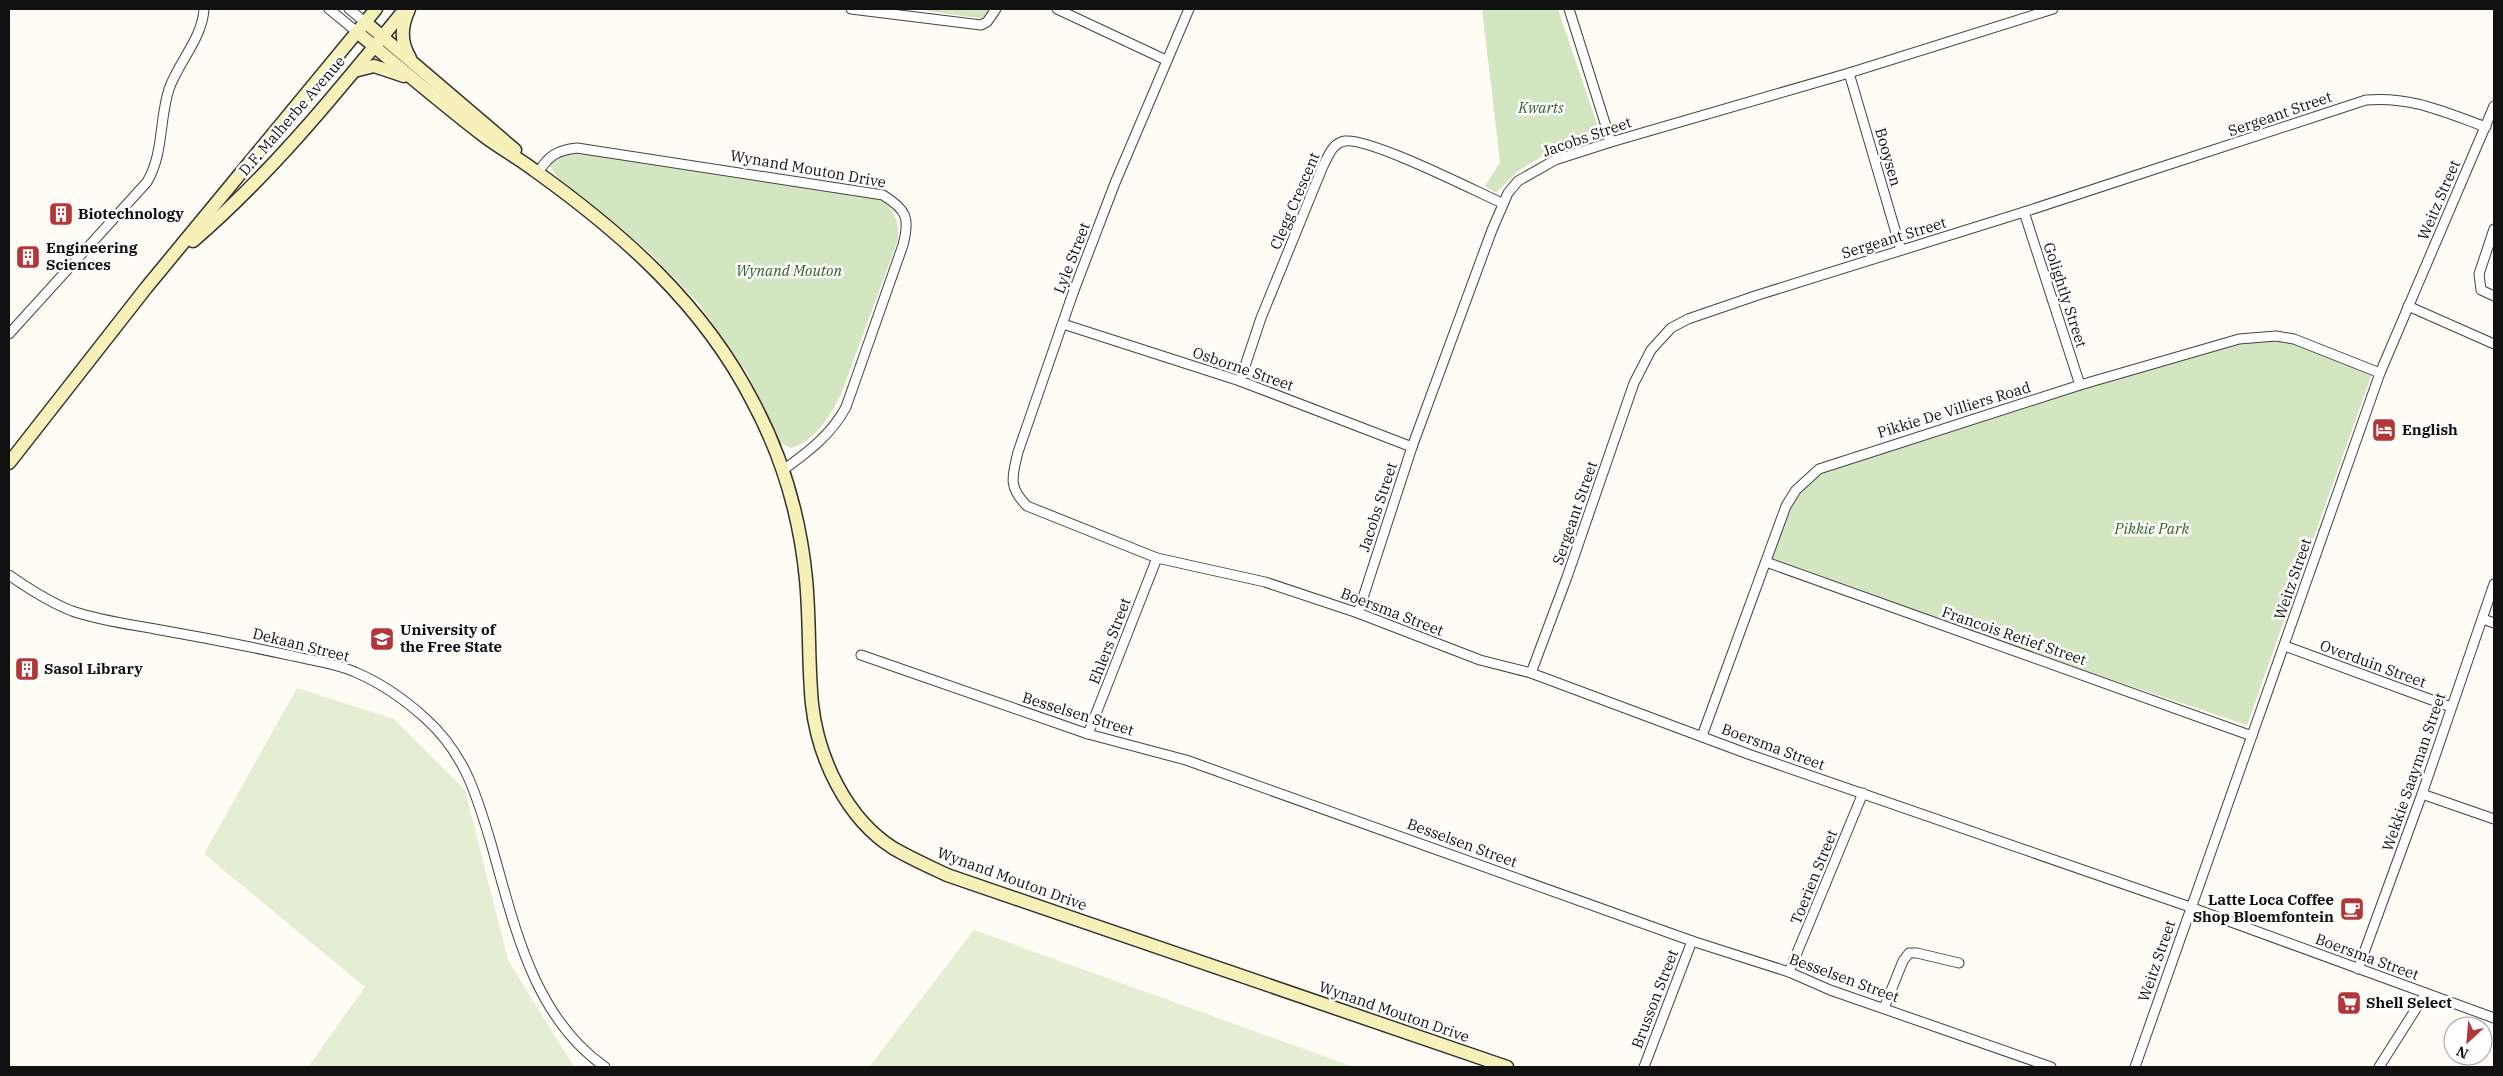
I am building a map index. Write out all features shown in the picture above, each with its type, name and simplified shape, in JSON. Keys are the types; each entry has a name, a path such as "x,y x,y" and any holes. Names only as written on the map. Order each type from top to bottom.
{"street":[{"path":"9,334 147,182 156,167 169,90 174,76 202,26 204,9"},
{"name":"Wynand Mouton Drive","path":"328,9 361,27 378,41 420,83 486,137 537,172 627,243 653,266 685,299 727,356 769,433 794,507 806,576 812,706 818,736 836,784 849,805 868,828 916,861 947,874 1507,1067"},
{"name":"Wynand Mouton Drive","path":"349,9 361,27"},
{"name":"D.F. Malherbe Avenue","path":"9,463 146,288 376,9"},
{"path":"407,9 402,41 413,64"},
{"name":"D.F. Malherbe Avenue","path":"174,256 218,219 268,171 305,131 378,41 407,9"},
{"path":"851,9 981,25 987,22 996,9"},
{"path":"1057,9 1166,60"},
{"name":"Lyle Street","path":"1040,512 1027,506 1018,497 1012,485 1012,473 1018,452 1115,183 1189,9"},
{"path":"1569,9 1611,142"},
{"name":"Jacobs Street","path":"1358,613 1412,447 1502,203 1518,181 1536,169 1555,160 1850,73 2053,9"},
{"name":"Wynand Mouton Drive","path":"378,41 413,64 499,134 537,172"},
{"path":"354,70 365,66 380,67 420,83"},
{"name":"Booysen","path":"1850,73 1901,250"},
{"name":"Sergeant Street","path":"1531,673 1567,577 1627,398 1644,360 1671,328 1688,319 2366,100 2389,98 2410,101 2486,128"},
{"name":"Weitz Street","path":"2135,1067 2380,373 2494,106"},
{"name":"Clegg Crescent","path":"1240,381 1261,318 1323,166 1331,150 1342,142 1357,141 1411,162 1502,203"},
{"name":"Wynand Mouton Drive","path":"537,172 550,156 558,151 577,148 883,195 903,210 907,218 907,229 903,245 846,407 832,429 815,447 783,470"},
{"name":"Golightly Street","path":"2024,212 2080,385"},
{"path":"2494,229 2483,257 2479,284 2481,290 2494,296"},
{"path":"2408,306 2494,344"},
{"name":"Osborne Street","path":"1063,324 1240,381 1412,447"},
{"name":"Pikkie De Villiers Road","path":"1702,736 1786,506 1796,490 1819,468 2210,346 2260,337 2294,338 2380,373"},
{"name":"Boersma Street","path":"1040,512 1157,558 1265,582 1358,613 1480,660 1531,673 1702,736 2190,907 2494,1018"},
{"name":"Ehlers Street","path":"1088,734 1157,558"},
{"name":"Francois Retief Street","path":"1766,562 2252,736"},
{"name":"Dekaan Street","path":"9,576 54,603 98,618 246,645 352,671 396,694 427,720 455,753 476,791 522,950 534,981 550,1008 574,1040 591,1058 605,1067"},
{"name":"Wekkie Saayman Street","path":"2358,968 2422,794 2494,584"},
{"path":"2483,619 2494,623"},
{"name":"Overduin Street","path":"2285,646 2451,707"},
{"name":"Besselsen Street","path":"861,655 1088,734 1186,760 1692,940 1789,972 1830,990 2051,1067"},
{"name":"Toerien Street","path":"1789,972 1863,793"},
{"path":"2422,794 2494,819"},
{"name":"Brusson Street","path":"1644,1067 1692,940"},
{"path":"1884,1008 1903,961 1909,953 1917,953 1959,964"},
{"path":"2379,1067 2426,993"}],"green space":[{"path":"914,9 993,9 989,16 984,19"},
{"name":"Kwarts","path":"1482,9 1558,9 1597,124 1596,133 1591,141 1541,157 1518,171 1496,193 1485,186 1500,162"},
{"name":"Wynand Mouton","path":"563,147 873,192 885,202 896,218 898,240 841,394 827,418 808,440 791,448 780,443 747,373 699,304 651,254 557,177 550,166 550,158"},
{"name":"Pikkie Park","path":"2291,339 2373,371 2247,725 1939,622 1768,560 1782,508 1813,472 2240,340"},
{"path":"297,688 394,719 465,790 508,960 574,1067 308,1067 365,987 204,854"},
{"path":"974,930 1354,1067 869,1067"}],"place":[{"name":"Biotechnology","path":"61,214"},
{"name":"Engineering Sciences","path":"28,257"},
{"name":"English","path":"2384,430"},
{"name":"University of the Free State","path":"382,639"},
{"name":"Sasol Library","path":"27,669"},
{"name":"Latte Loca Coffee Shop Bloemfontein","path":"2352,909"},
{"name":"Shell Select","path":"2349,1003"}]}
